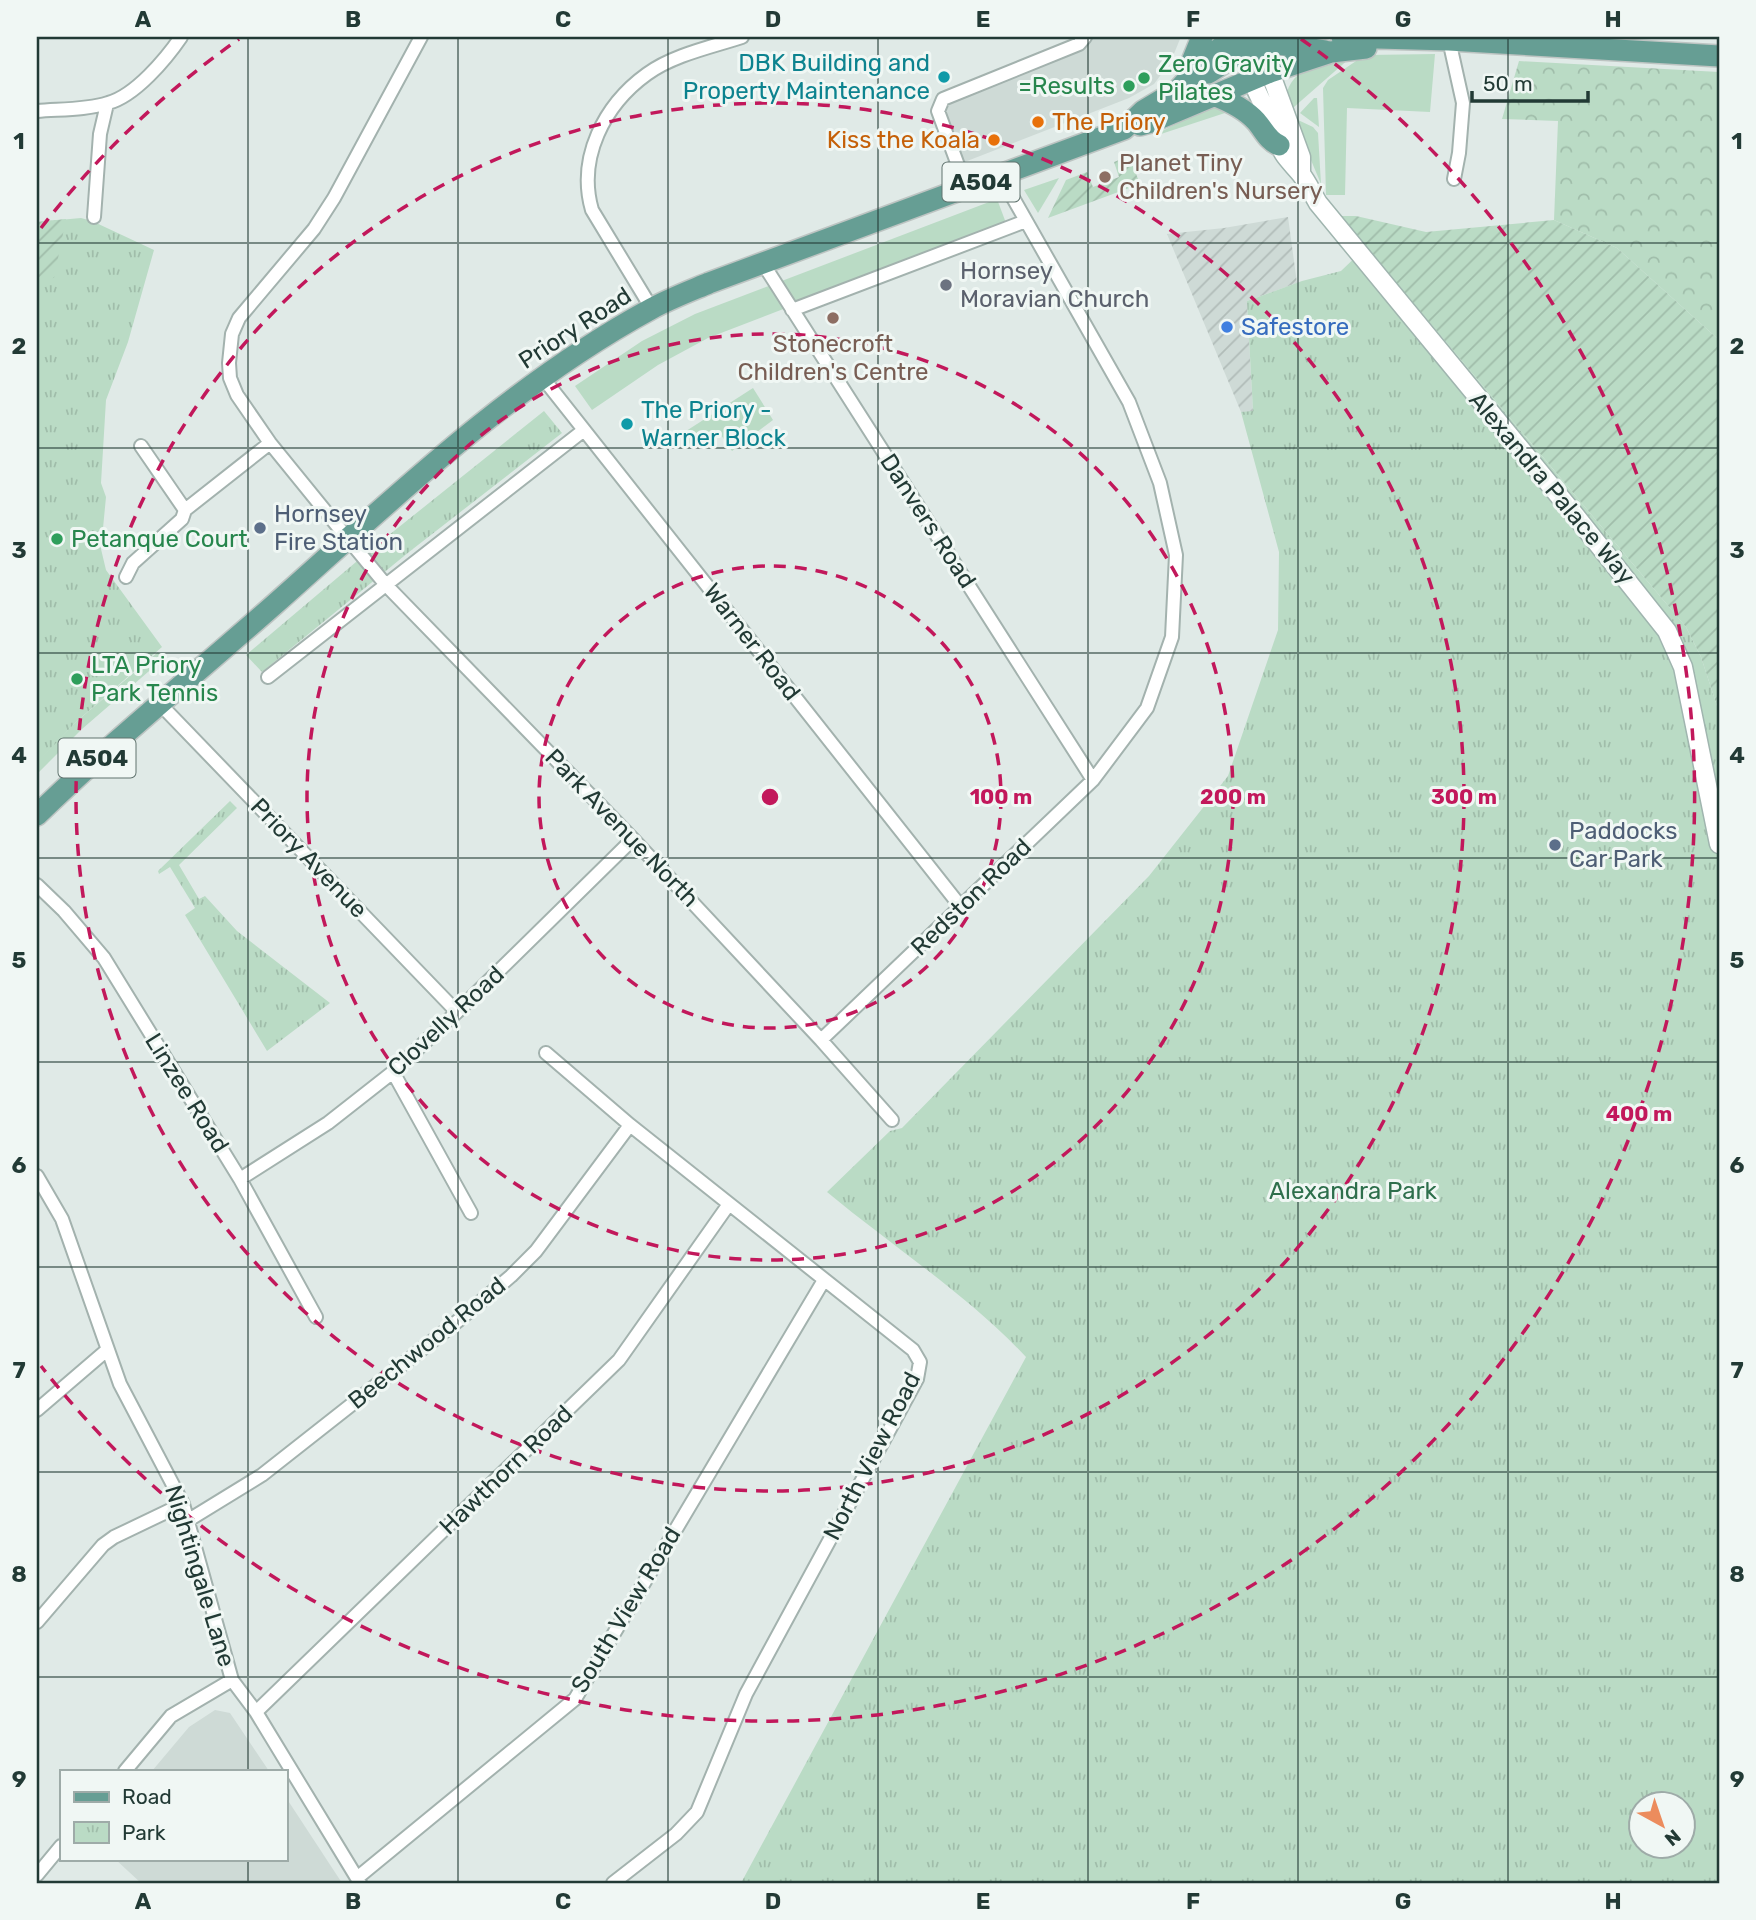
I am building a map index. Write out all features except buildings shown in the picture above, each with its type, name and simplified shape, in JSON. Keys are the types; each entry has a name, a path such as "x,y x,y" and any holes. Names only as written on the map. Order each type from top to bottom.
{"main road":[{"path":"1178,90 1194,61 1202,37"},
{"name":"A504","path":"1124,129 1151,122 1336,44 1420,39 1534,41 1719,56"},
{"path":"1258,40 1260,76"},
{"name":"Priory Road","path":"37,815 82,771 461,442 543,378 602,338 652,309 709,283 1124,129 1143,111 1178,90 1208,57 1235,41"},
{"path":"1235,41 1336,44"},
{"path":"1235,41 1254,54 1260,76"},
{"path":"1213,95 1244,110 1256,120 1272,142 1279,145"}],"street":[{"path":"37,111 107,104 132,90 173,50 181,37"},
{"name":"Park Avenue North","path":"421,37 334,198 314,229 239,318 229,348 230,378 237,395 270,443 386,585 633,839 892,1120"},
{"path":"652,309 592,210 587,180 593,146 607,115 647,74 668,62 741,37"},
{"path":"966,187 938,111 943,99 1079,44 1084,37"},
{"path":"1449,40 1462,103 1454,179"},
{"name":"Alexandra Palace Way","path":"1260,76 1279,145 1318,203 1667,631 1683,667 1719,844"},
{"name":"Alexandra Palace Way","path":"1260,76 1301,158 1301,174"},
{"path":"94,216 100,134 107,104"},
{"name":"Redston Road","path":"821,1040 1093,780 1146,708 1172,637 1176,555 1160,483 1129,402 1000,175"},
{"path":"792,310 1026,221"},
{"name":"Danvers Road","path":"762,262 1093,780"},
{"name":"Warner Road","path":"543,378 961,907"},
{"path":"268,677 584,430"},
{"path":"126,577 133,563 182,519 185,509 270,443"},
{"path":"141,446 185,509"},
{"name":"Priory Avenue","path":"160,704 457,1012"},
{"name":"Clovelly Road","path":"240,1179 328,1123 393,1072 633,839"},
{"name":"Linzee Road","path":"37,885 64,911 104,958 240,1179 316,1317"},
{"name":"North View Road","path":"546,1053 630,1125 913,1350 920,1363 917,1379 746,1693 697,1812 676,1834 614,1883"},
{"path":"393,1072 471,1213"},
{"name":"Beechwood Road","path":"187,1521 262,1475 511,1276 537,1251 630,1125"},
{"name":"Nightingale Lane","path":"37,1176 62,1219 120,1384 183,1504 232,1680 256,1712 359,1881"},
{"name":"Hawthorn Road","path":"256,1712 620,1360 729,1204"},
{"name":"South View Road","path":"359,1881 575,1699 824,1280"},
{"path":"37,1410 107,1350"},
{"path":"37,1622 103,1545 114,1537 183,1504"},
{"path":"126,1770 172,1716 232,1680"},
{"path":"37,1875 60,1847"}],"shaded area":[{"path":"1093,37 1180,39 1171,61 1154,84 1129,98 962,163 946,112 950,102 1075,49"},
{"path":"1288,217 1297,283 1247,301 1253,412 1241,412 1167,234"},
{"path":"215,1710 230,1713 268,1770 153,1770 189,1727"},
{"path":"287,1799 342,1883 141,1883 116,1860 287,1860"}],"green space":[{"path":"1435,54 1430,112 1347,108 1345,195 1326,195 1323,88 1328,80 1368,55"},
{"path":"1350,58 1291,107 1287,92 1297,76 1313,67"},
{"path":"1519,61 1719,72 1719,340 1617,248 1554,220 1558,121 1502,119"},
{"path":"1317,98 1319,127 1300,113"},
{"path":"1208,108 1225,108 1228,112 1161,134 1160,132"},
{"path":"1298,120 1313,127 1318,133 1321,184 1295,122"},
{"path":"1129,156 1140,184 1048,218 1066,180 1087,172 1093,187 1119,177 1114,162"},
{"path":"1059,178 1038,213 1024,190"},
{"path":"997,199 1006,223 708,338 658,365 592,410 575,386 642,341 695,314"},
{"path":"1340,216 1356,216 1426,232 1554,220 1617,248 1719,340 1719,712 1701,657 1686,627"},
{"path":"81,218 154,250 128,342 106,400 101,483 106,497 101,549 106,570 162,647 76,722 37,763 37,222"},
{"path":"66,219 54,278 37,279 37,222"},
{"name":"Alexandra Park","path":"1366,247 1686,627 1701,657 1719,712 1719,1883 741,1883 1026,1357 955,1292 827,1192 890,1131 902,1128 1149,876 1228,776 1278,630 1279,552 1241,412 1253,411 1247,301 1302,281 1341,271"},
{"path":"753,388 773,420 732,451 721,435 693,449 683,433"},
{"path":"544,411 562,433 409,552 262,672 246,655 369,551"},
{"path":"158,652 163,659 82,729 37,774 37,762 76,722"},
{"path":"230,801 237,808 179,865 199,899 205,896 237,931 330,1003 267,1051 185,915 195,908 170,867 159,874 158,871"}],"place":[{"name":"DBK Building and Property Maintenance","path":"944,77"},
{"name":"Zero Gravity Pilates","path":"1144,78"},
{"name":"=Results","path":"1129,86"},
{"name":"The Priory","path":"1038,122"},
{"name":"Kiss the Koala","path":"994,140"},
{"name":"Planet Tiny Children's Nursery","path":"1105,177"},
{"name":"Hornsey Moravian Church","path":"946,285"},
{"name":"Stonecroft Children's Centre","path":"833,318"},
{"name":"Safestore","path":"1227,327"},
{"name":"The Priory - Warner Block","path":"627,424"},
{"name":"Hornsey Fire Station","path":"260,528"},
{"name":"Petanque Court","path":"57,539"},
{"name":"LTA Priory Park Tennis","path":"77,679"},
{"name":"Paddocks Car Park","path":"1555,845"}]}
